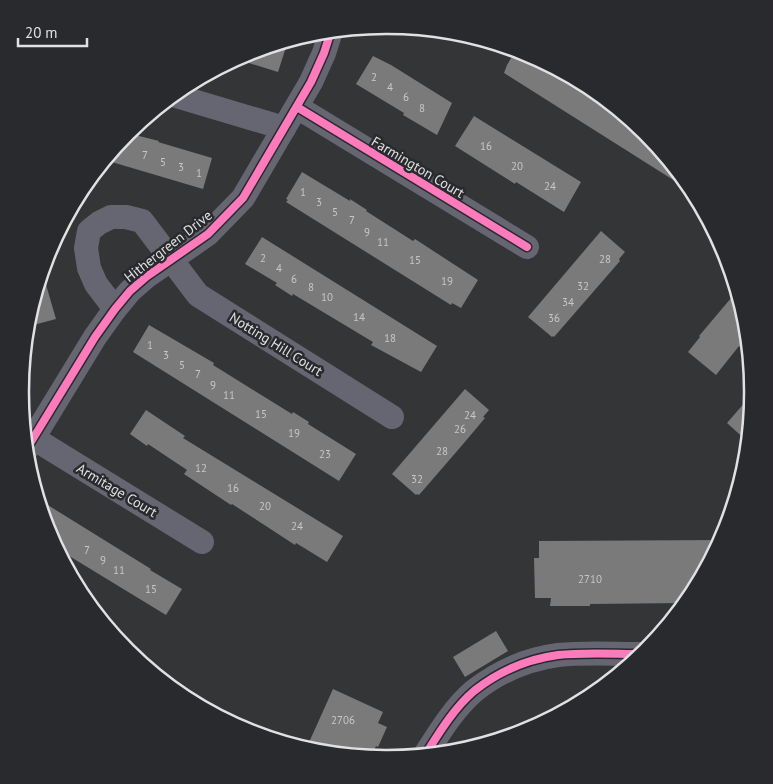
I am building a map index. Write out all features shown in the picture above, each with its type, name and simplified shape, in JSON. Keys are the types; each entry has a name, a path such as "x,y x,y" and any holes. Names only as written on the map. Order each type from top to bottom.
{"street":[{"name":"Hithergreen Drive","path":"32,439 114,309 146,277 208,234 238,204 296,107 321,60 327,39"},
{"path":"183,98 284,128"},
{"name":"Farmington Court","path":"296,107 527,248"},
{"name":"Notting Hill Court","path":"114,309 96,284 89,268 86,248 89,232 99,223 111,217 126,217 142,221 198,295 392,417"},
{"name":"Armitage Court","path":"33,446 202,542"},
{"path":"430,747 446,722 474,691 502,673 531,660 559,655 629,654"}],"building":[{"path":"286,49 278,72 247,62"},
{"path":"373,56 452,103 437,135 356,84"},
{"path":"512,57 523,61 565,82 604,108 639,139 675,181 504,73"},
{"path":"474,116 581,182 564,212 455,146"},
{"path":"138,136 159,141 212,158 203,189 113,162"},
{"path":"302,172 350,201 350,199 413,241 415,239 478,280 461,308 452,303 451,305 286,202"},
{"path":"601,231 625,252 619,259 620,261 552,337 528,317"},
{"path":"262,237 437,346 421,372 371,345 373,342 293,294 292,296 275,285 277,283 245,264"},
{"path":"46,284 56,319 36,324"},
{"path":"732,297 741,348 739,346 716,375 688,352"},
{"path":"149,325 214,363 213,365 292,414 293,412 309,422 308,424 356,454 339,481 133,352"},
{"path":"465,389 489,410 483,417 485,418 464,443 419,495 416,495 392,474"},
{"path":"743,404 741,436 727,423"},
{"path":"146,410 185,436 183,438 343,536 327,562 296,543 295,545 231,505 184,474 187,470 130,434"},
{"path":"47,505 182,589 166,615 69,556"},
{"path":"712,540 696,571 675,603 590,604 590,606 550,606 551,598 535,598 534,558 539,558 539,541"},
{"path":"496,631 508,651 465,677 453,657"},
{"path":"333,689 383,712 378,723 387,727 378,747 376,746 374,749 340,747 309,741"}],"cycle path":[{"path":"32,440 95,337 130,291 146,277 208,234 243,198 311,82 328,39"},
{"path":"297,107 527,247"},
{"path":"430,747 460,705 483,684 503,672 525,663 558,655 630,654"}]}
